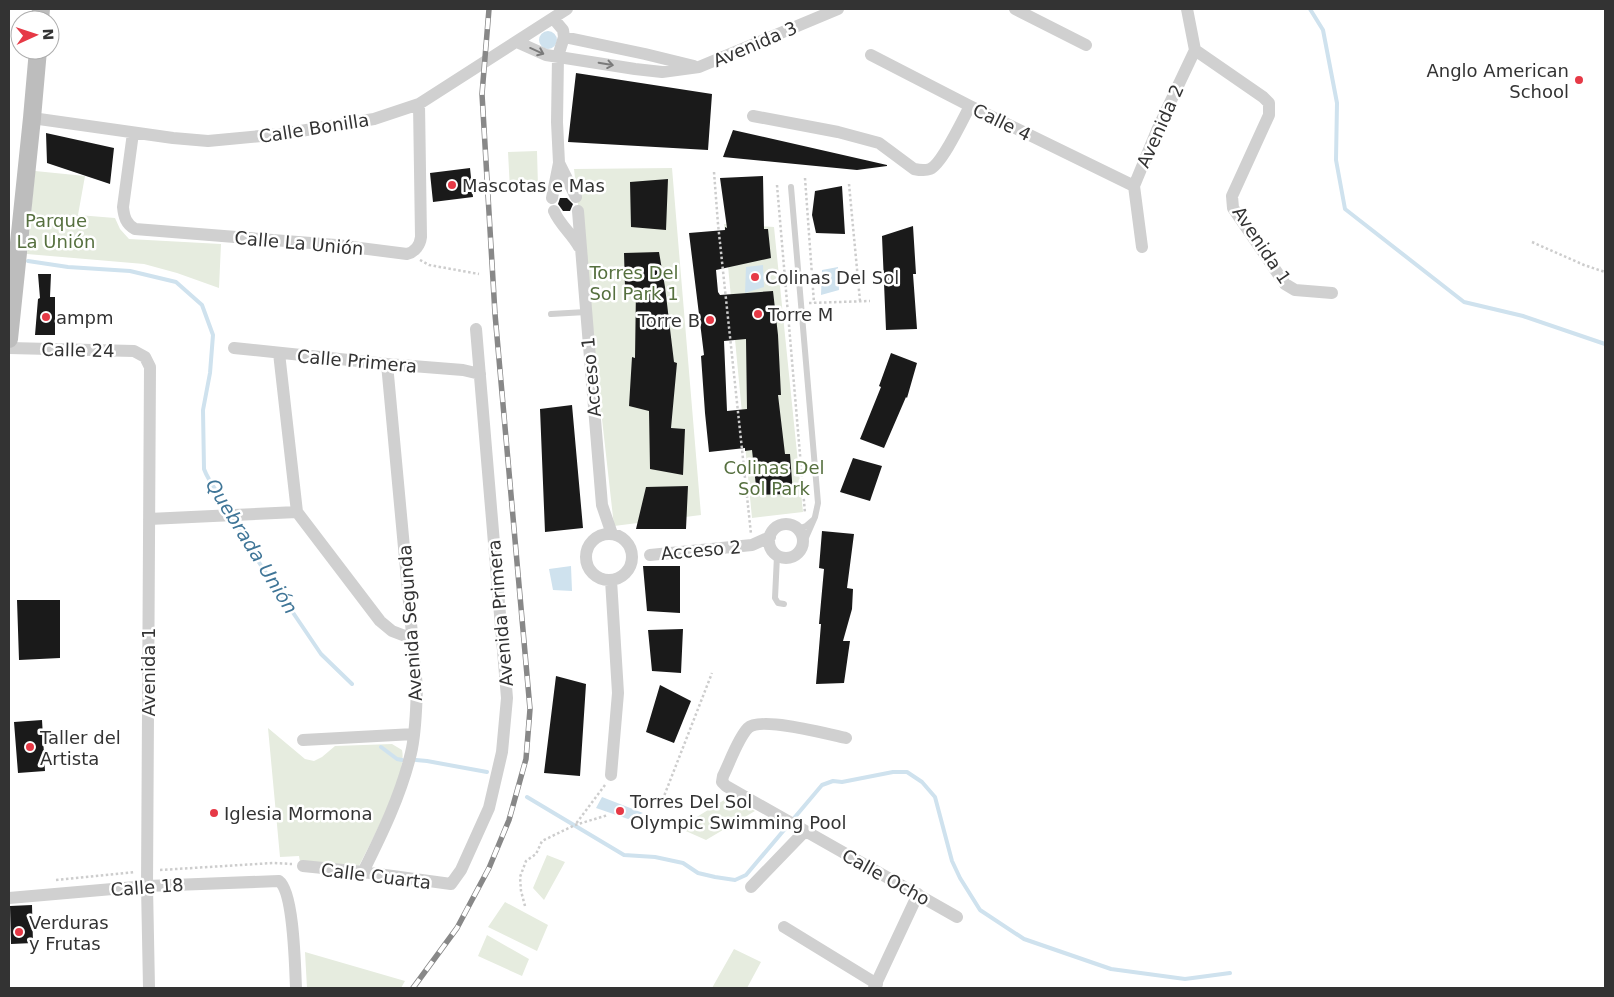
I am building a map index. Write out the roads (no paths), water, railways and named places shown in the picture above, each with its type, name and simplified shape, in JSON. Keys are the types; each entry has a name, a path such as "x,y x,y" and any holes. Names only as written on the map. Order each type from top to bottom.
{"main road":[{"path":"9,339 37,60"}],"street":[{"name":"Avenida 3","path":"517,42 546,55 662,72 699,67 838,9"},
{"path":"1015,9 1086,45"},
{"path":"1187,9 1195,50"},
{"path":"552,198 558,163 558,56 564,37 561,12"},
{"name":"Calle Bonilla","path":"32,118 133,133 208,141 244,138 374,119 419,104 561,12"},
{"name":"Avenida 3","path":"564,37 699,67"},
{"name":"Avenida 1","path":"1195,50 1264,97 1269,103 1269,115 1232,196 1233,208 1285,284 1296,290 1332,293"},
{"name":"Avenida 2","path":"1142,247 1134,186 1158,128 1195,50"},
{"name":"Calle 4","path":"872,55 970,106 1134,186"},
{"name":"Calle La Unión","path":"133,133 123,207 127,223 135,229 336,245 402,254 410,253 420,243 421,238 419,104"},
{"path":"753,116 838,132 879,143 914,169 928,170 940,161 970,106"},
{"path":"558,163 576,198"},
{"name":"Acceso 1","path":"554,211 557,218 573,235 580,249"},
{"name":"Acceso 1","path":"578,211 602,504 597,537 588,547 586,554 588,567 598,577 611,580"},
{"name":"Avenida Primera","path":"449,885 453,884 458,875 489,808 502,752 508,698 476,329"},
{"name":"Calle 24","path":"9,348 134,351 145,357"},
{"name":"Calle Primera","path":"234,348 464,370 480,374"},
{"path":"279,353 297,512 380,622 392,631 413,639"},
{"name":"Avenida 1","path":"145,357 150,367 147,886 149,988"},
{"name":"Avenida Segunda","path":"363,872 389,819 411,752 417,688 387,364"},
{"name":"Acceso 1","path":"602,504 612,534"},
{"path":"149,519 297,512"},
{"path":"800,523 804,542"},
{"name":"Acceso 2","path":"752,545 784,524 800,523"},
{"path":"770,533 770,544 775,553"},
{"path":"597,537 612,534 619,536 626,541 632,556 631,564 626,572 611,580 618,693 611,775"},
{"name":"Acceso 2","path":"631,564 650,555 752,545 784,558 798,554 804,542"},
{"name":"Acceso 2","path":"630,548 650,555"},
{"name":"Calle Ocho","path":"846,738 765,723 749,726 723,776 722,782 795,826 956,917"},
{"path":"303,740 414,734"},
{"path":"751,887 795,826"},
{"name":"Calle Cuarta","path":"303,866 363,872 449,885"},
{"name":"Calle 18","path":"9,898 147,886 277,880 284,885 291,914 296,988"},
{"path":"784,927 875,986 918,894"}],"lane":[{"path":"791,188 818,503 816,516 804,542"},
{"path":"551,314 586,312"},
{"path":"800,523 806,526 816,516"},
{"path":"775,553 775,598 778,603 784,604"}],"water":[{"path":"544,31 552,31 557,36 555,47 544,49 539,44 539,36"},
{"name":"Colinas Del Sol","path":"763,265 764,287 745,293 746,267"},
{"path":"838,267 839,290 821,295 822,270"},
{"path":"571,566 572,591 553,590 549,569"},
{"name":"Torres Del Sol Olympic Swimming Pool","path":"602,797 643,813 628,819 596,808"}],"waterway":[{"path":"1310,9 1323,30 1337,103 1336,160 1345,209 1464,302 1523,316 1605,344"},
{"name":"Quebrada Unión","path":"28,261 68,267 130,271 176,282 202,305 213,335 210,373 203,410 204,469 230,512"},
{"name":"Quebrada Unión","path":"233,518 256,558 321,654 352,684"},
{"name":"Quebrada Unión","path":"381,747 397,759 402,760"},
{"name":"Quebrada Unión","path":"416,760 487,772"},
{"name":"Quebrada Unión","path":"527,797 624,855 655,857 683,863 698,873 735,880 746,875 822,785 833,781 842,782 893,772 907,772 922,782 935,797 952,861 980,910 1024,939 1111,969 1185,979 1230,973"}],"railway":[{"path":"413,988 457,928 489,868 509,820 526,759 530,709 495,314 482,94 489,9"}],"place":[{"name":"Anglo American School","path":"1579,80"},
{"name":"Mascotas e Mas","path":"452,185"},
{"name":"Colinas Del Sol","path":"755,277"},
{"name":"Torre M","path":"758,314"},
{"name":"ampm","path":"46,317"},
{"name":"Torre B","path":"710,320"},
{"name":"Taller del Artista","path":"30,747"},
{"name":"Torres Del Sol Olympic Swimming Pool","path":"620,811"},
{"name":"Iglesia Mormona","path":"214,813"},
{"name":"Verduras y Frutas","path":"19,932"}],"park label":[{"name":"Parque La Unión","path":"56,230"},
{"name":"Torres Del Sol Park 1","path":"634,282"},
{"name":"Colinas Del Sol Park","path":"774,477"}]}
